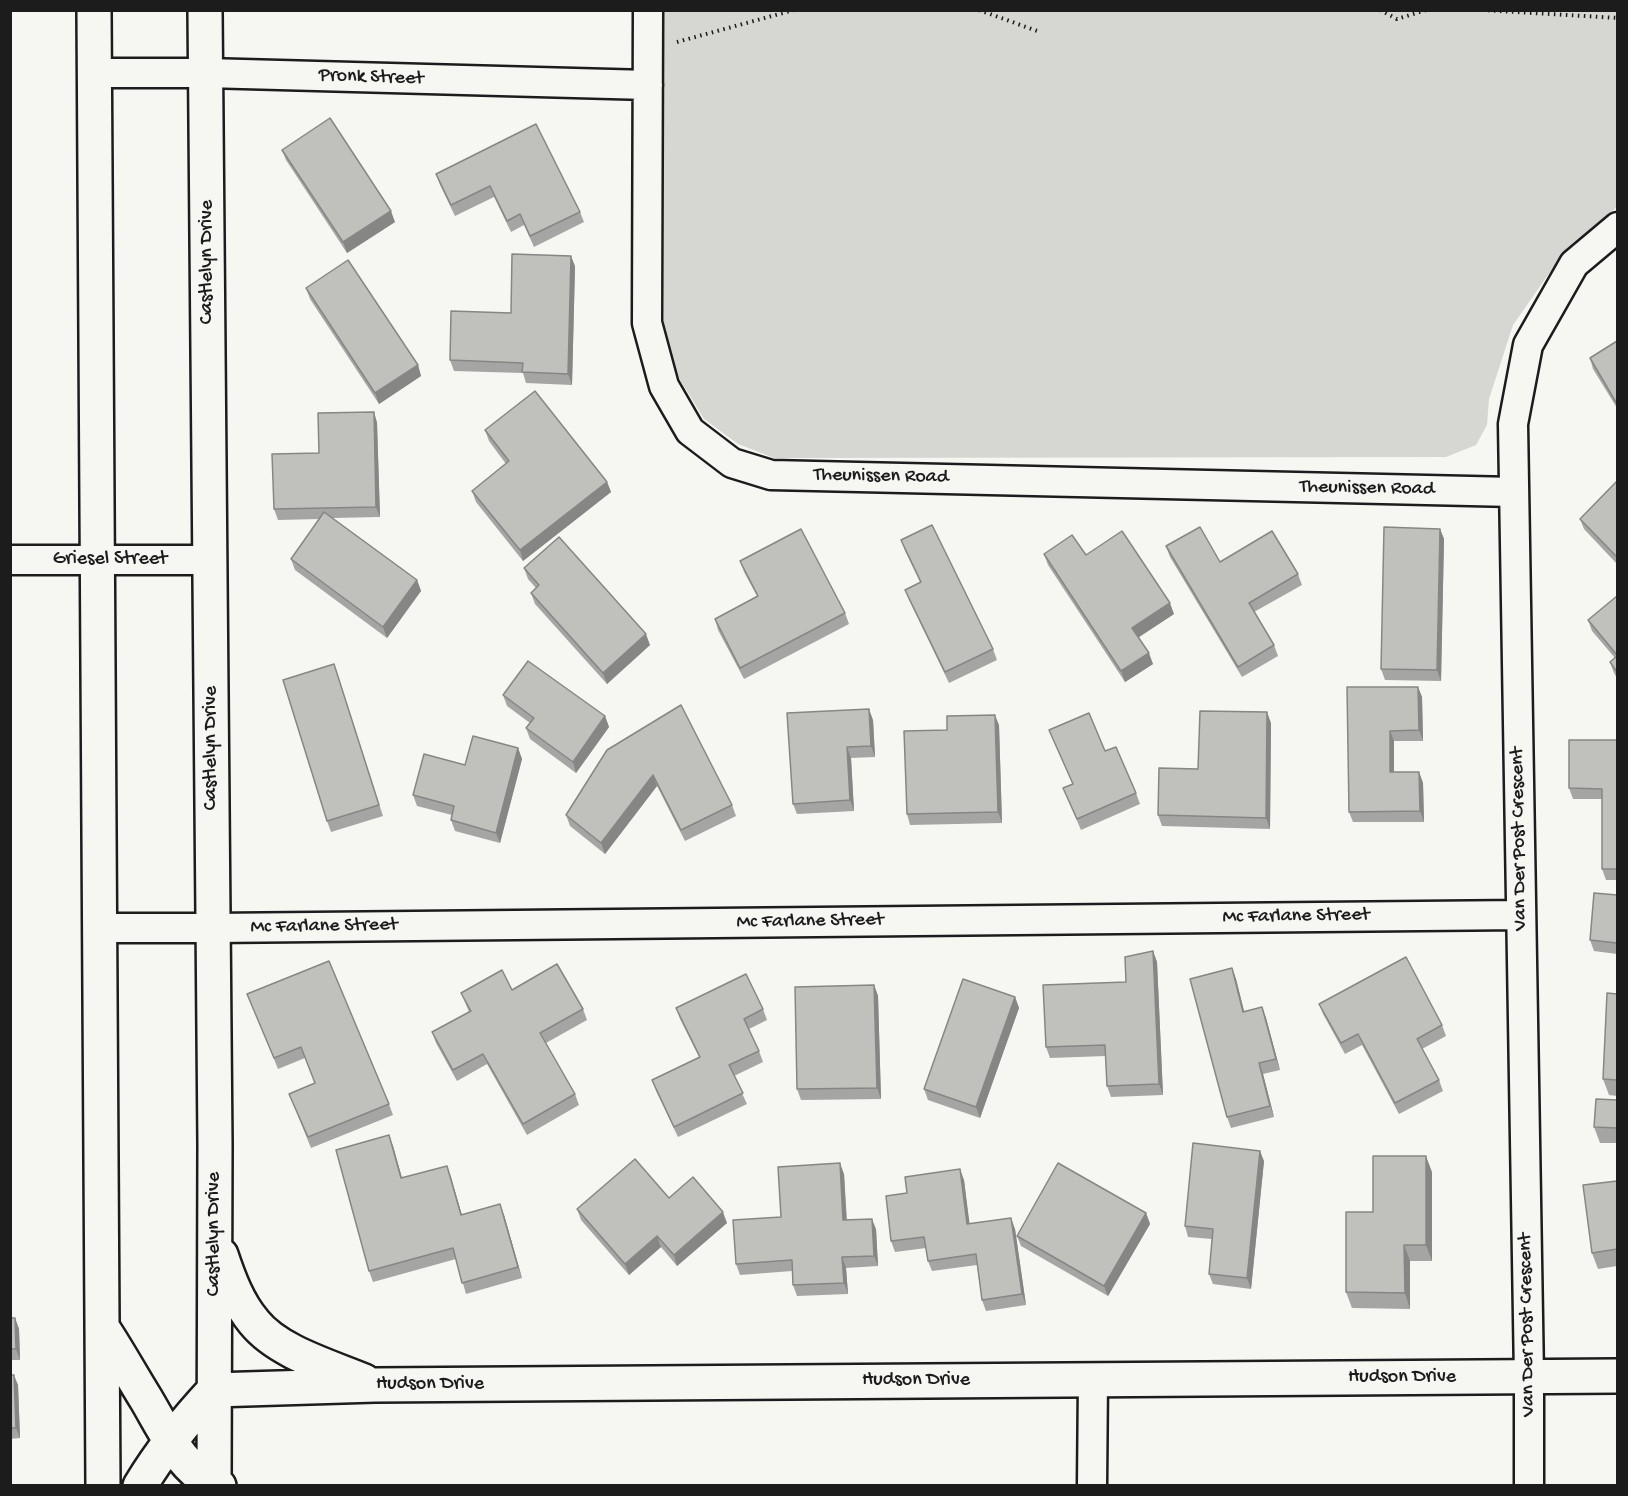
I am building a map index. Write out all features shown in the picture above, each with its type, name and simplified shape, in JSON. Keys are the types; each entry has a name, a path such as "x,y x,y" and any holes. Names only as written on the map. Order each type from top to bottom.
{"street":[{"path":"94,10 103,1485"},
{"name":"Castlelyn Drive","path":"205,10 216,1485"},
{"name":"Theunissen Road","path":"648,10 647,323 664,386 690,431 732,462 771,475 1514,492"},
{"name":"Pronk Street","path":"94,73 206,73 648,85"},
{"name":"Van Der Post Crescent","path":"1529,1485 1513,424 1528,345 1574,264 1617,227"},
{"name":"Griesel Street","path":"10,560 210,560"},
{"name":"Mc Farlane Street","path":"100,928 1521,915"},
{"path":"214,1234 227,1274 240,1302 255,1323 273,1339 298,1354 375,1385"},
{"path":"102,1327 170,1442 198,1473 216,1485"},
{"name":"Hudson Drive","path":"214,1390 375,1385 1617,1376"},
{"path":"1092,1485 1093,1380"},
{"path":"140,1485 185,1422 214,1390"}],"path":[{"path":"648,50 794,10"},
{"path":"979,10 1041,32"},
{"path":"1380,10 1397,19 1426,10"},
{"path":"1482,10 1617,18"}],"shaded area":[{"path":"663,11 1617,11 1617,207 1564,252 1513,325 1489,399 1487,425 1476,445 1446,457 774,458 738,444 704,419 679,378 664,325"}],"building":[{"path":"330,118 391,211 343,242 282,150"},
{"path":"536,124 580,212 530,236 520,214 507,221 490,186 451,205 436,174"},
{"path":"512,254 571,256 568,374 522,372 523,363 450,360 451,311 511,313"},
{"path":"348,260 418,365 375,393 306,288"},
{"path":"1617,341 1617,404 1590,358"},
{"path":"535,391 607,482 520,550 472,491 509,461 485,430"},
{"path":"374,412 376,507 274,509 272,454 319,453 318,413"},
{"path":"1617,481 1617,557 1580,519"},
{"path":"324,512 417,580 383,627 291,559"},
{"path":"932,525 993,649 945,672 905,590 921,582 901,540"},
{"path":"1200,527 1220,562 1272,531 1298,574 1249,603 1274,645 1238,667 1166,546"},
{"path":"1384,527 1440,529 1437,670 1381,669"},
{"path":"801,529 845,613 740,668 715,619 758,596 740,561"},
{"path":"1122,531 1170,603 1132,628 1149,653 1121,671 1044,554 1072,535 1086,555"},
{"path":"559,537 646,634 603,673 531,593 539,585 524,568"},
{"path":"1617,596 1617,655 1588,620"},
{"path":"1617,656 1617,672 1610,662"},
{"path":"528,661 605,716 573,762 526,728 534,718 503,695"},
{"path":"334,664 379,805 327,821 283,680"},
{"path":"1347,687 1418,687 1419,730 1390,731 1390,772 1419,772 1420,811 1349,812"},
{"path":"681,705 732,805 681,830 653,775 601,843 566,815 607,750"},
{"path":"869,709 871,746 847,747 850,800 793,804 787,713"},
{"path":"1200,711 1267,712 1266,818 1158,815 1159,768 1198,769"},
{"path":"1089,713 1105,751 1116,747 1136,793 1077,819 1063,788 1073,784 1049,730"},
{"path":"995,715 998,812 907,814 904,731 947,730 947,716"},
{"path":"473,736 518,748 496,833 451,820 454,806 413,795 424,754 465,765"},
{"path":"1569,740 1617,740 1617,869 1602,869 1602,789 1569,788"},
{"path":"1594,893 1617,895 1617,943 1590,940"},
{"path":"1153,951 1159,1084 1107,1086 1105,1045 1046,1047 1043,985 1126,982 1125,957"},
{"path":"1406,957 1442,1025 1417,1039 1439,1080 1395,1103 1358,1034 1341,1043 1319,1004"},
{"path":"329,961 389,1104 308,1137 289,1094 315,1083 301,1047 274,1058 247,994"},
{"path":"557,964 583,1009 540,1033 575,1094 523,1124 483,1054 453,1070 432,1032 471,1011 461,993 502,970 512,990"},
{"path":"1232,968 1243,1012 1262,1007 1276,1059 1259,1063 1270,1106 1227,1117 1190,979"},
{"path":"746,974 763,1009 744,1019 759,1051 729,1065 743,1093 674,1127 652,1080 700,1057 676,1008"},
{"path":"963,979 1015,997 976,1107 924,1089"},
{"path":"874,985 877,1088 797,1089 795,987"},
{"path":"1607,993 1617,994 1617,1080 1603,1079"},
{"path":"1596,1099 1617,1100 1617,1128 1594,1127"},
{"path":"389,1135 401,1178 447,1166 461,1215 500,1204 518,1267 462,1283 453,1248 369,1271 336,1150"},
{"path":"1193,1143 1260,1151 1247,1278 1209,1274 1213,1229 1185,1226"},
{"path":"1373,1156 1426,1156 1426,1245 1404,1245 1405,1293 1346,1292 1346,1212 1373,1212"},
{"path":"635,1159 669,1198 693,1177 723,1212 674,1255 657,1236 625,1264 577,1209"},
{"path":"840,1163 843,1220 872,1219 874,1256 842,1257 844,1283 793,1285 792,1260 736,1264 733,1220 781,1217 778,1167"},
{"path":"1058,1163 1146,1213 1104,1286 1017,1236"},
{"path":"960,1169 967,1224 1011,1218 1022,1294 982,1300 976,1254 928,1261 924,1237 891,1241 886,1196 907,1193 905,1177"},
{"path":"1617,1181 1617,1249 1592,1253 1583,1185"},
{"path":"10,1318 15,1318 16,1349 10,1349"},
{"path":"10,1375 14,1375 16,1428 10,1428"}]}
